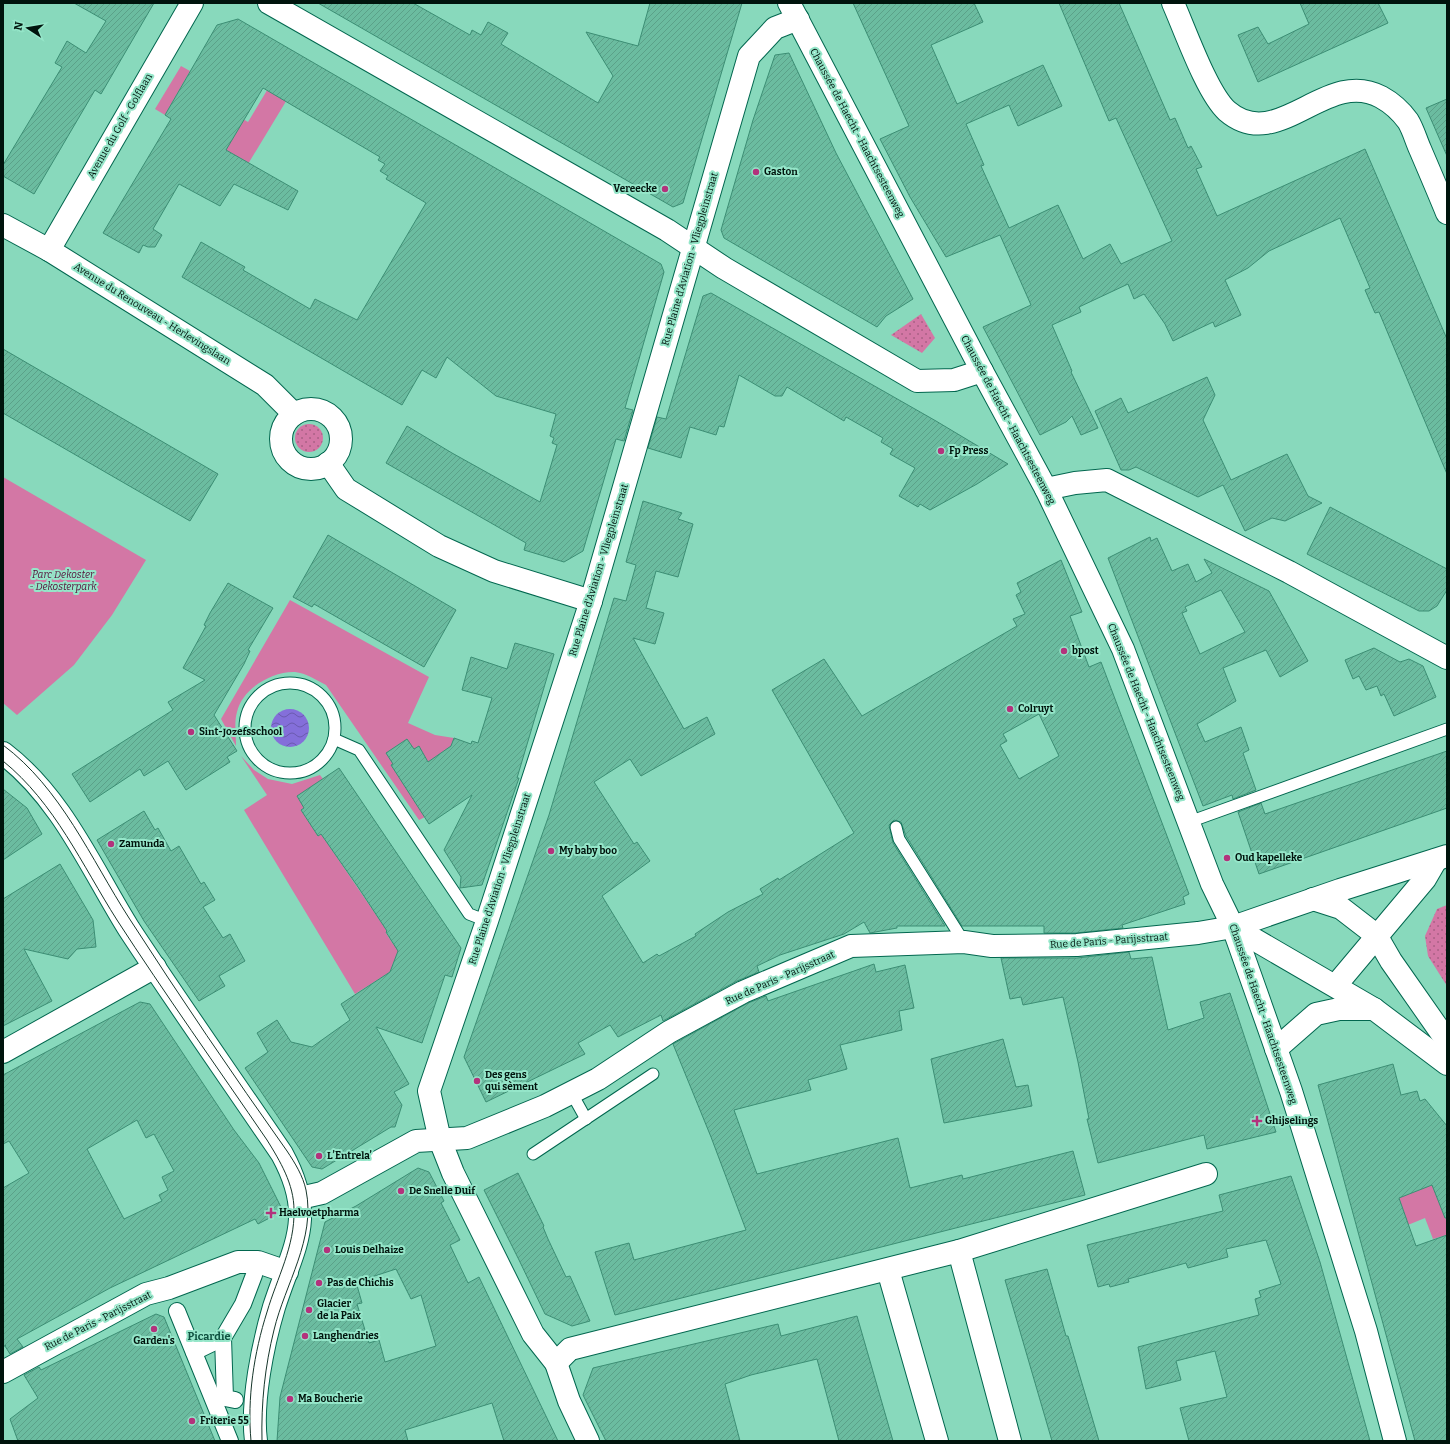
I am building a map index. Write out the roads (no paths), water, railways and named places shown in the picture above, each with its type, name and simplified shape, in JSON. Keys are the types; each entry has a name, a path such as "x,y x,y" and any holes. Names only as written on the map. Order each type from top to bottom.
{"street":[{"name":"Avenue du Golf - Golflaan","path":"49,250 192,3"},
{"path":"269,3 667,230 724,268 917,381 954,380 982,371"},
{"path":"1173,3 1213,92 1226,110 1241,120 1257,124 1273,122 1337,92 1355,89 1372,92 1394,104 1408,122 1447,213"},
{"name":"Rue Plaine d'Aviation - Vliegpleinstraat","path":"588,1441 569,1401 556,1363 533,1334 453,1173 440,1140 429,1091 488,921 591,601 749,56 793,11"},
{"name":"Chaussée de Haecht - Haachtsesteenweg","path":"793,11 982,371 1046,489 1123,650 1212,884 1234,927 1276,1049 1366,1330 1395,1441"},
{"name":"Avenue du Renouveau - Herlevingslaan","path":"3,225 49,250 266,385 294,414"},
{"path":"305,409 317,409 328,414 336,422 340,432 341,444 336,455 328,463 318,468 306,468 296,464 287,456 282,446 281,437 287,420 294,414 305,409"},
{"path":"328,463 346,490 439,546 494,571 591,601"},
{"path":"1046,489 1075,483 1107,480 1289,572 1447,658"},
{"path":"3,753 24,772 60,812 121,916 282,1154 292,1172 300,1198 301,1214 299,1232 274,1308 263,1356 256,1404 255,1439"},
{"path":"1336,985 1376,935 1442,858"},
{"name":"Rue de Paris - Parijsstraat","path":"300,1198 322,1193 416,1141 467,1138 545,1106 598,1079 669,1032 743,992 851,946 964,942 992,946 1077,945 1165,937 1234,927 1313,899 1442,858"},
{"path":"1313,899 1341,908 1376,935 1391,961 1447,1041"},
{"path":"1234,927 1277,954 1336,985 1374,1009 1447,1064"},
{"path":"3,1052 155,967"},
{"path":"1276,1049 1316,1014 1339,1010 1374,1009"},
{"path":"556,1363 570,1348 888,1270 959,1251 1206,1174"},
{"path":"959,1251 1010,1441"},
{"name":"Rue de Paris - Parijsstraat","path":"3,1372 146,1294 201,1282 238,1262 258,1262 287,1272"},
{"path":"888,1270 937,1441"},
{"path":"194,1352 223,1338 250,1297 254,1275"},
{"path":"178,1311 230,1441"},
{"path":"223,1338 225,1398 235,1400"}],"lane":[{"path":"282,683 295,683 307,686 318,693 327,702 333,714 335,726 334,739 329,751 320,761 310,768 298,772 285,773 267,766 253,754 247,742 245,730 246,717 251,705 259,695 270,688 282,683"},
{"path":"1189,822 1447,729"},
{"path":"334,739 360,750 469,914 488,921"},
{"path":"896,827 899,839 964,942"},
{"path":"533,1154 653,1074"},
{"path":"571,1092 586,1119"}],"water":[{"path":"286,709 294,709 301,712 306,717 309,728 306,739 301,744 294,747 286,747 279,744 274,739 271,732 271,724 274,717 279,712"}],"tram line":[{"path":"3,745 24,762 42,782 74,826 129,918 207,1036 287,1151 303,1180 308,1208 307,1226 298,1261 279,1313 268,1357 264,1385 262,1441"},
{"path":"3,761 38,796 53,815 135,948 267,1140 289,1182 292,1191 294,1223 289,1249 271,1299 258,1343 251,1392 251,1441"}],"place":[{"name":"Gaston","path":"756,172"},
{"name":"Vereecke","path":"665,189"},
{"name":"Fp Press","path":"941,451"},
{"name":"bpost","path":"1064,651"},
{"name":"Colruyt","path":"1010,709"},
{"name":"Sint-Jozefsschool","path":"191,732"},
{"name":"Zamunda","path":"111,844"},
{"name":"My baby boo","path":"551,851"},
{"name":"Oud kapelleke","path":"1227,858"},
{"name":"Des gens qui sèment","path":"477,1081"},
{"name":"Ghijselings","path":"1257,1121"},
{"name":"L’Entrela’","path":"319,1156"},
{"name":"De Snelle Duif","path":"401,1191"},
{"name":"Haelvoetpharma","path":"271,1213"},
{"name":"Louis Delhaize","path":"327,1250"},
{"name":"Pas de Chichis","path":"319,1283"},
{"name":"Glacier de la Paix","path":"309,1310"},
{"name":"Garden's","path":"154,1329"},
{"name":"Langhendries","path":"305,1336"},
{"name":"Ma Boucherie","path":"290,1399"},
{"name":"Friterie 55","path":"192,1421"}],"district":[{"name":"Picardie","path":"209,1336"}],"park label":[{"name":"Parc Dekoster - Dekosterpark","path":"63,580"}]}
